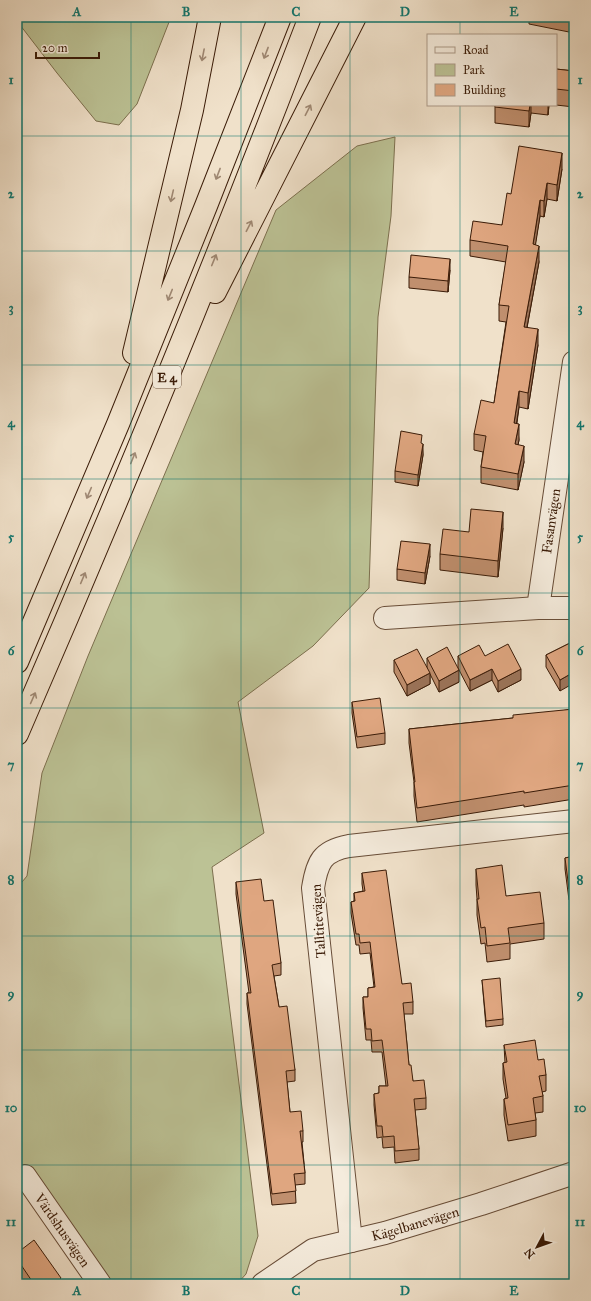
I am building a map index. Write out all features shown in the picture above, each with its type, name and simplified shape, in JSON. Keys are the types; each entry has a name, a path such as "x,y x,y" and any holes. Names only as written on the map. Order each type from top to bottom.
{"highway":[{"path":"118,424 192,110 210,17"},
{"name":"E 4","path":"17,662 118,424 280,17"},
{"name":"E 4","path":"17,734 143,436 310,17"},
{"path":"143,436 355,17"}],"street":[{"name":"Fasanvägen","path":"538,608 574,362"},
{"path":"385,618 538,608 574,608"},
{"name":"Talltitevägen","path":"351,1241 314,888 315,879 320,864 326,854 337,848 574,821"},
{"name":"Kägelbanevägen","path":"263,1284 313,1250 385,1233 481,1204 574,1173"},
{"name":"Värdshusvägen","path":"25,1176 100,1284"}],"green space":[{"path":"17,17 171,17 137,104 119,125 96,121 17,21"},
{"path":"395,137 391,216 378,317 369,588 313,646 238,702 264,833 212,867 258,1236 246,1274 237,1284 92,1284 21,1185 17,1186 17,888 27,876 42,773 88,656 276,210 357,146"}],"building":[{"path":"550,17 574,17 574,22"},
{"path":"557,69 574,71 574,91 557,89"},
{"path":"495,106 530,106 529,111"},
{"path":"519,146 562,153 557,185 547,183 544,201 540,200 533,244 539,246 524,327 538,329 528,393 519,391 514,423 519,424 515,444 524,446 518,474 481,467 486,436 474,434 481,400 494,403 509,306 499,305 508,246 470,240 473,221 502,225 507,193 511,194"},
{"path":"411,255 450,259 448,281 409,277"},
{"path":"401,431 422,435 421,443 423,444 418,475 395,471"},
{"path":"471,509 503,512 498,561 440,554 443,529 469,532"},
{"path":"401,541 430,544 425,573 397,569"},
{"path":"570,643 574,649 574,672 560,680 546,655"},
{"path":"508,644 521,669 498,681 492,669 470,680 458,656 479,645 485,656"},
{"path":"447,647 459,670 439,681 427,658"},
{"path":"417,649 430,673 407,685 394,660"},
{"path":"380,698 385,733 357,737 352,702"},
{"path":"574,709 574,785 524,793 524,791 417,808 409,729 513,718 513,715"},
{"path":"574,856 574,888 569,889 565,858"},
{"path":"502,865 506,896 540,892 544,923 508,928 510,943 487,946 485,927 481,928 477,899 479,899 476,869"},
{"path":"386,870 402,984 411,983 413,1002 403,1003 409,1065 411,1065 413,1081 424,1080 426,1098 414,1099 419,1149 395,1151 394,1136 383,1137 382,1126 377,1126 374,1094 379,1093 379,1086 388,1086 382,1040 372,1041 371,1029 366,1029 363,997 368,997 368,988 375,987 370,942 360,943 359,934 356,934 351,902 355,901 354,893 365,891 362,873"},
{"path":"261,879 264,901 273,900 281,963 272,965 279,1007 287,1006 295,1070 286,1071 290,1112 301,1111 303,1131 300,1131 305,1173 294,1174 296,1191 272,1194 247,993 251,993 236,882"},
{"path":"500,978 503,1019 486,1021 482,980"},
{"path":"535,1040 538,1060 544,1059 546,1075 539,1076 543,1096 533,1098 536,1120 508,1125 504,1099 508,1098 503,1063 507,1062 504,1045"},
{"path":"34,1240 61,1278 60,1279 63,1284 34,1284 17,1259 17,1253"}]}
